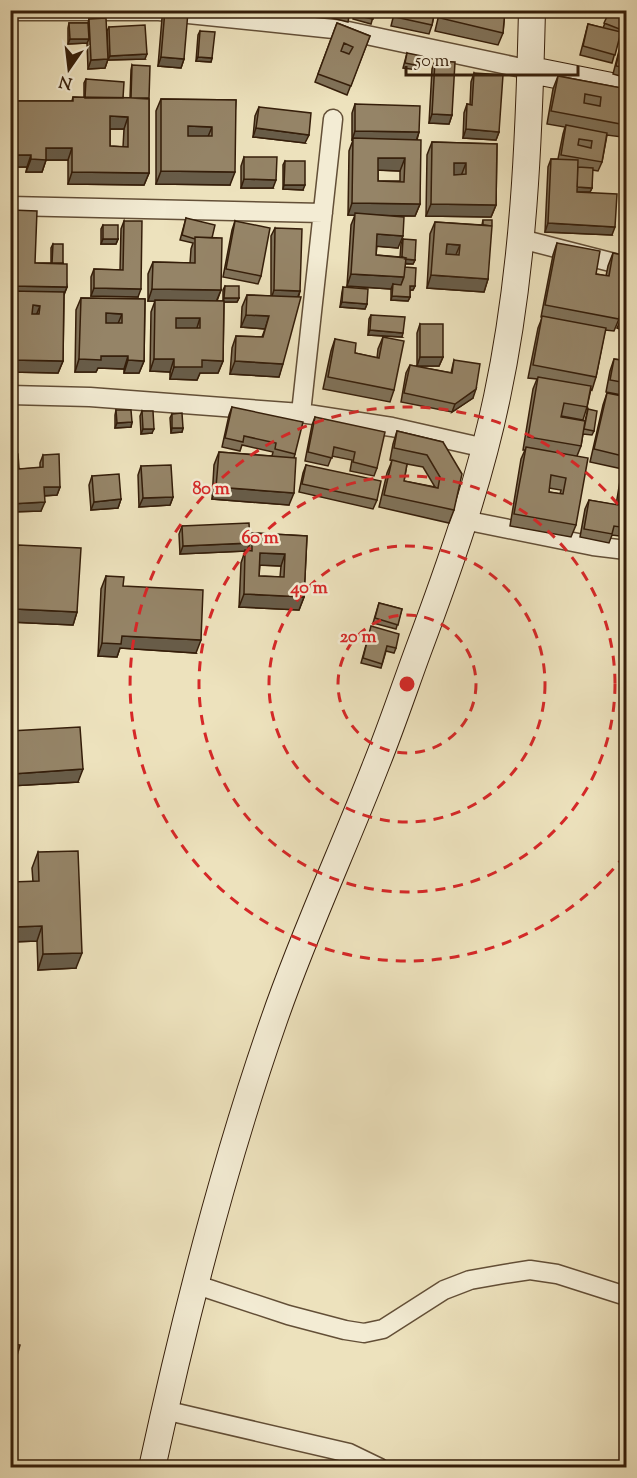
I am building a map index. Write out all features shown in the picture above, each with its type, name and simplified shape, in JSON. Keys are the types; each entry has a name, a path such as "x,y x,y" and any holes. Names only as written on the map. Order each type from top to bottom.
{"main road":[{"path":"152,1467 194,1284 274,1020 332,869 377,765 453,556 485,448 511,323 521,239 531,70 532,10"},
{"path":"531,70 627,89"}],"street":[{"path":"10,11 159,11 344,30 531,70"},
{"path":"301,413 333,119"},
{"path":"10,206 323,213"},
{"path":"521,239 627,266"},
{"path":"10,395 90,397 301,413 392,427 485,448"},
{"path":"464,520 593,546 627,550"},
{"path":"194,1284 288,1315 364,1333 383,1329 444,1290 470,1280 531,1270 557,1274 627,1296"},
{"path":"165,1410 349,1453 380,1467"}],"building":[{"path":"165,10 188,12 184,59 161,57"},
{"path":"334,10 350,10 349,17 333,14"},
{"path":"355,10 375,10 373,19 354,15"},
{"path":"396,10 435,10 432,25 395,17"},
{"path":"441,10 505,10 503,33 440,18"},
{"path":"610,10 626,10 624,15 627,16 627,32 604,23"},
{"path":"106,18 108,59 91,60 89,19"},
{"path":"69,23 88,23 89,39 70,39"},
{"path":"337,23 370,36 351,86 318,74","holes":["344,43 353,47 349,54 341,51"]},
{"path":"588,24 621,32 615,55 583,46"},
{"path":"145,25 147,54 110,56 109,27"},
{"path":"200,31 215,32 212,58 198,57"},
{"path":"621,43 627,44 627,68 616,66"},
{"path":"407,53 422,56 420,66 405,63"},
{"path":"435,61 455,62 452,115 432,114"},
{"path":"132,65 150,66 149,99 131,98"},
{"path":"474,73 503,75 499,132 466,129 467,104 472,105"},
{"path":"558,76 627,89 626,125 551,111","holes":["585,94 601,97 600,106 584,103"]},
{"path":"86,79 124,82 123,98 85,98"},
{"path":"73,97 149,98 149,173 72,172 72,148 46,148 46,160 31,159 31,155 14,155 15,101 73,101","holes":["110,116 128,117 128,147 110,146"]},
{"path":"161,99 236,100 235,172 161,171","holes":["188,126 212,127 212,136 188,136"]},
{"path":"355,104 420,106 419,132 355,131"},
{"path":"259,107 311,113 309,135 256,128"},
{"path":"566,125 607,133 602,162 561,155","holes":["579,139 592,141 591,148 578,145"]},
{"path":"353,138 421,140 420,204 352,203","holes":["378,158 405,158 404,182 378,181"]},
{"path":"432,142 497,144 496,205 431,204","holes":["454,163 466,163 466,174 454,175"]},
{"path":"244,157 277,157 276,180 244,179"},
{"path":"551,159 578,160 577,192 617,194 615,227 548,223"},
{"path":"285,161 305,161 305,185 284,185"},
{"path":"578,167 593,168 592,188 577,187"},
{"path":"11,210 37,211 35,263 67,264 67,287 10,286"},
{"path":"355,213 404,217 403,236 377,234 376,255 406,258 404,277 351,274"},
{"path":"186,218 215,225 212,238 195,237 195,239 182,235"},
{"path":"483,220 492,220 492,226 483,225"},
{"path":"124,221 142,221 141,289 94,288 94,269 123,270"},
{"path":"235,221 270,228 261,276 226,269"},
{"path":"435,222 492,226 488,279 431,275","holes":["447,244 460,245 459,255 446,254"]},
{"path":"103,225 118,225 118,239 103,239"},
{"path":"275,228 302,229 300,291 274,290"},
{"path":"195,237 222,238 221,290 152,289 153,262 195,263"},
{"path":"403,239 416,240 415,260 402,257"},
{"path":"557,243 600,251 596,274 609,276 613,253 627,256 627,278 619,319 545,305"},
{"path":"53,244 63,244 63,263 52,263"},
{"path":"405,267 416,268 415,286 410,286 410,297 392,296 393,284 401,285"},
{"path":"225,286 239,286 239,298 224,298"},
{"path":"343,287 368,289 367,304 342,302"},
{"path":"10,291 64,292 63,361 10,360","holes":["33,305 40,306 39,314 32,314"]},
{"path":"247,295 301,297 283,364 235,361 236,336 263,337 269,316 246,315"},
{"path":"81,298 145,299 144,361 128,360 128,356 101,356 101,360 79,359","holes":["106,313 122,314 122,323 106,323"]},
{"path":"155,300 224,301 223,361 202,360 202,367 174,367 174,359 154,359","holes":["176,318 200,318 200,328 176,328"]},
{"path":"627,305 627,322 620,320"},
{"path":"371,315 405,317 403,333 370,330"},
{"path":"542,316 606,328 596,377 533,365"},
{"path":"420,324 443,324 443,357 420,357"},
{"path":"383,337 404,341 394,390 328,377 335,339 356,343 355,353 379,358"},
{"path":"614,359 627,361 627,383 610,380"},
{"path":"454,360 480,364 476,389 455,404 404,393 410,365 452,373"},
{"path":"538,377 591,386 587,407 564,403 561,417 585,421 581,446 528,437"},
{"path":"607,393 627,397 627,457 594,449"},
{"path":"232,407 303,422 295,454 275,449 276,443 244,436 243,442 225,438"},
{"path":"588,409 597,411 594,431 584,429"},
{"path":"116,410 131,410 132,422 117,423"},
{"path":"142,411 153,411 154,429 143,429"},
{"path":"182,413 183,428 172,428 172,414"},
{"path":"315,417 385,432 377,468 353,462 355,452 334,447 332,458 308,452"},
{"path":"397,431 443,442 462,474 454,510 384,495 392,460 407,464 404,481 438,488 440,477 427,455 394,448"},
{"path":"526,447 588,458 576,525 514,514","holes":["551,475 566,478 563,494 549,492"]},
{"path":"219,452 296,458 294,493 216,487"},
{"path":"10,454 18,454 19,469 43,467 43,455 59,454 60,487 44,487 45,502 10,504"},
{"path":"171,465 173,497 143,498 141,466"},
{"path":"306,465 381,481 377,500 302,484"},
{"path":"624,473 627,473 627,528 614,526 612,534 584,529 589,500 618,505"},
{"path":"119,474 121,499 94,502 92,476"},
{"path":"249,523 250,543 183,546 182,526"},
{"path":"252,533 307,536 304,597 244,594 245,550 252,551","holes":["260,553 285,554 284,577 259,576"]},
{"path":"18,545 81,548 77,612 15,609"},
{"path":"10,561 15,562 14,578 10,578"},
{"path":"106,576 124,577 123,586 203,590 201,640 122,636 121,644 102,643"},
{"path":"379,603 402,609 398,625 375,618"},
{"path":"371,626 399,634 396,648 387,646 382,664 363,658"},
{"path":"80,727 83,769 12,774 10,731"},
{"path":"78,851 82,953 43,954 42,926 14,927 15,955 10,956 10,875 11,882 39,881 38,852"},
{"path":"10,1343 20,1345 13,1370 10,1370"}]}
